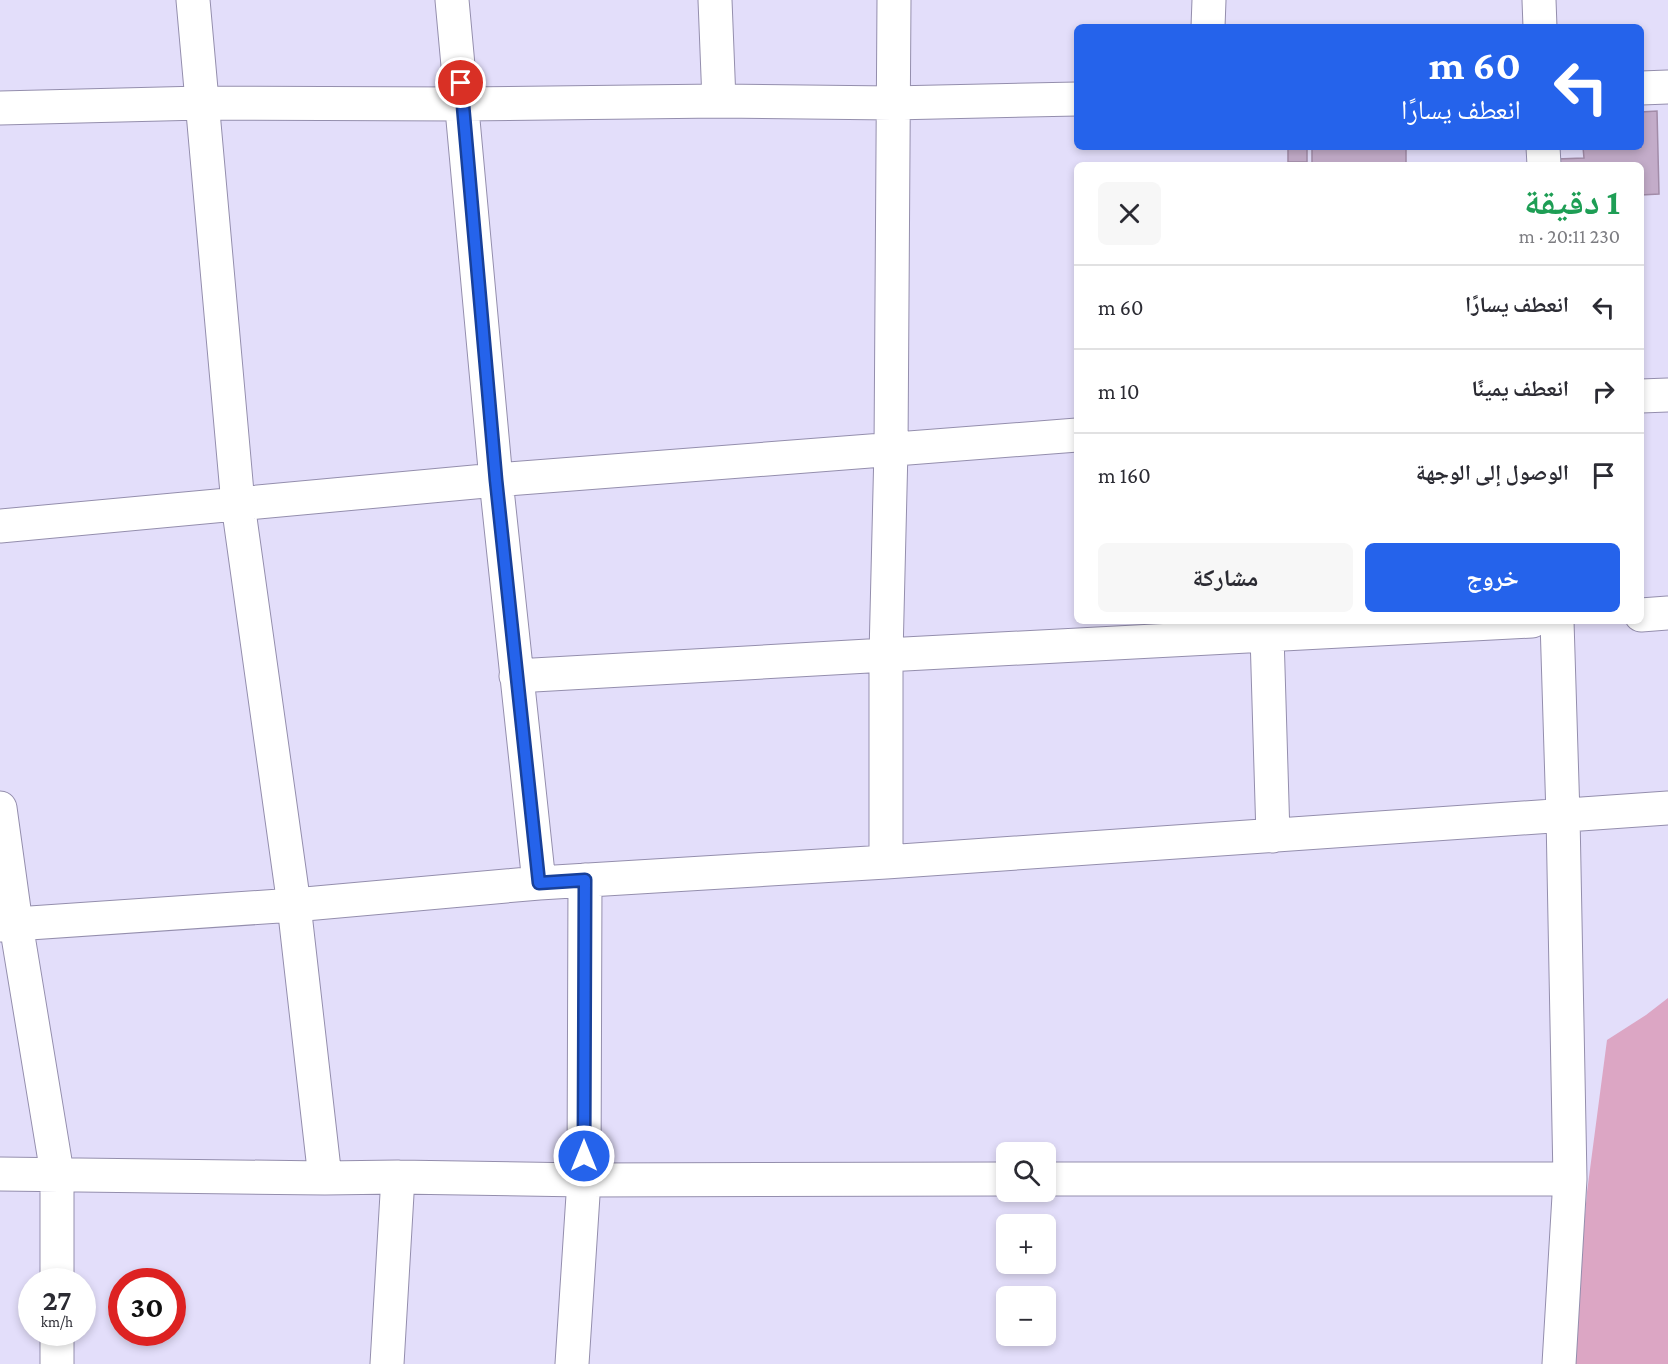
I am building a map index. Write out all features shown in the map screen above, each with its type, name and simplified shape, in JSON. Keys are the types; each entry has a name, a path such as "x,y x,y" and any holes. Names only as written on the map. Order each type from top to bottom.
{"street":[{"path":"193,0 238,504 294,905 325,1178"},
{"path":"452,0 496,480 539,883"},
{"path":"715,0 719,101"},
{"path":"886,862 886,655 891,449 894,0"},
{"path":"1208,24 1209,0"},
{"path":"1539,0 1540,24"},
{"path":"1644,88 1668,87"},
{"path":"0,108 202,103 463,104 719,101 892,103 1074,99"},
{"path":"1644,396 1668,395"},
{"path":"0,526 496,480 1074,435"},
{"path":"1644,615 1668,613"},
{"path":"516,676 1475,624"},
{"path":"1557,624 1570,1179 1559,1364"},
{"path":"1267,635 1273,836"},
{"path":"0,808 8,925 57,1173 57,1268"},
{"path":"8,925 294,905 539,883 886,862 1668,808"},
{"path":"572,1364 584,1179 585,880"},
{"path":"0,1174 325,1178 996,1179"},
{"path":"387,1364 398,1177"},
{"path":"1056,1179 1570,1179"},
{"path":"57,1346 57,1364"}],"shaded area":[{"path":"1668,998 1668,1364 1572,1364 1587,1192 1607,1040"}],"building":[{"path":"1657,111 1659,194 1644,195 1644,162 1557,162 1557,159 1584,158 1583,150 1644,150 1644,112"},
{"path":"1288,150 1307,150 1307,162 1288,162"},
{"path":"1312,150 1406,150 1406,162 1312,162"}],"route":[{"path":"461,83 496,480 539,883 585,880 584,1156"}]}
